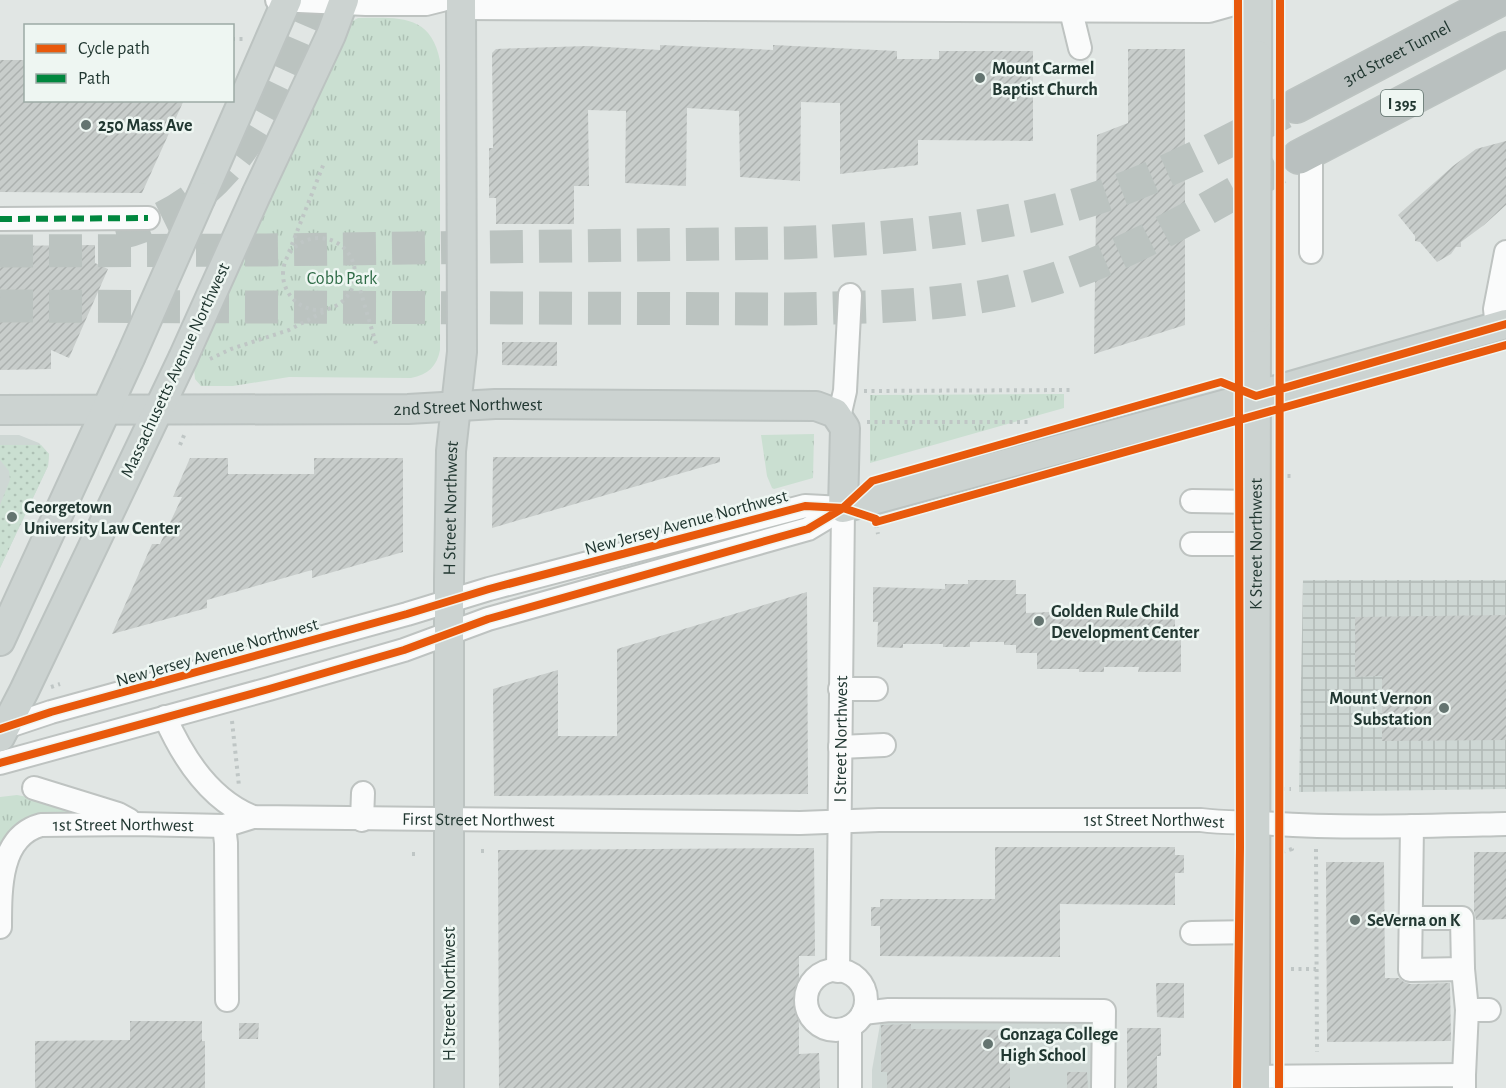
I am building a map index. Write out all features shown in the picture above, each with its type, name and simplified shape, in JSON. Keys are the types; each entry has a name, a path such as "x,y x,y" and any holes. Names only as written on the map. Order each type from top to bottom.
{"highway":[{"name":"3rd Street Tunnel","path":"1296,106 1498,0"},
{"name":"I 395","path":"1305,154 1506,49"}],"main road":[{"path":"0,641 130,358 287,0"},
{"name":"K Street Northwest","path":"1255,1082 1255,932 1268,824 1256,544 1268,494 1256,396 1257,0"},
{"name":"Massachusetts Avenue Northwest","path":"2,731 159,410 196,358 257,193 344,2"},
{"name":"H Street Northwest","path":"450,1088 451,451 462,351 454,3"},
{"name":"New Jersey Avenue Northwest","path":"843,508 1256,396 1502,325"},
{"name":"2nd Street Northwest","path":"0,410 408,409 495,404 808,405 823,407 851,419"},
{"path":"843,508 845,428 851,419"}],"street":[{"path":"277,0 426,4 1064,5 1209,11 1248,0"},
{"path":"1064,5 1080,48"},
{"path":"1305,154 1311,252"},
{"path":"0,219 148,218"},
{"path":"1502,325 1495,309 1506,252"},
{"path":"850,295 845,391 851,419"},
{"path":"1191,501 1268,494"},
{"name":"New Jersey Avenue Northwest","path":"2,731 51,712 449,601 805,506 843,508"},
{"name":"New Jersey Avenue Northwest","path":"0,763 404,650 488,619 808,529 843,508"},
{"name":"I Street Northwest","path":"838,970 843,508"},
{"path":"1191,544 1256,544"},
{"path":"840,689 876,689"},
{"name":"First Street Northwest","path":"165,717 177,744 208,785 230,806 253,818 800,824 839,822"},
{"path":"840,747 884,746"},
{"path":"34,788 118,814 135,824"},
{"path":"362,820 363,793"},
{"name":"1st Street Northwest","path":"0,927 0,868 4,855 15,838 30,827 135,824 224,826 253,818"},
{"name":"1st Street Northwest","path":"839,822 1201,820 1222,823 1412,826 1506,824"},
{"path":"224,826 227,1000"},
{"path":"1412,826 1410,970 1463,969"},
{"path":"1255,1082 1464,1082 1478,1010 1463,969 1462,918 1412,918"},
{"path":"1192,933 1255,932"},
{"path":"850,1088 856,1020 866,1003 861,985 855,978 838,970 819,976 807,992 808,1012 821,1027 830,1030 840,1030 856,1020 889,1010 1104,1011 1103,1088"}],"path":[{"path":"324,163 294,234 283,267 283,280 287,291 295,301 306,308 330,309"},
{"path":"288,256 305,240 317,237 329,239 348,252 354,262 377,347"},
{"path":"196,358 289,330 340,304 354,285 356,274"},
{"path":"864,391 1070,390"},
{"path":"851,419 1032,422"},
{"path":"180,445 186,430"},
{"path":"1268,494 1279,472 1291,476"},
{"path":"843,508 876,519 876,522 887,519"},
{"path":"876,525 878,534"},
{"path":"232,721 240,793"},
{"path":"1280,858 1268,824 1281,785 1291,789"},
{"path":"1316,849 1317,1052"},
{"path":"481,851 487,851"},
{"path":"1291,969 1316,969"}],"shaded area":[{"name":"Georgetown University Law Center","path":"0,435 19,435 39,443 49,454 48,466 0,568"},
{"path":"1303,580 1506,580 1506,789 1299,792"},
{"name":"Gonzaga College High School","path":"1098,1015 1101,1088 872,1088 872,1070 881,1019"}],"green space":[{"name":"Cobb Park","path":"358,18 399,19 420,26 429,34 440,61 440,350 437,361 427,372 411,378 289,377 233,386 201,386 195,379 194,369 347,24"},
{"path":"1064,394 1064,408 870,463 870,395"},
{"path":"814,434 813,478 772,488 767,476 761,435"},
{"name":"Georgetown University Law Center","path":"0,445 41,445 49,454 48,466 0,568 0,505 10,480 9,471 0,460"},
{"path":"17,795 87,814 10,833 0,843 0,797"}],"building":[{"path":"660,45 773,50 773,45 897,51 897,59 939,59 939,51 1033,51 1033,141 918,140 918,165 840,174 840,103 801,102 800,181 740,177 739,111 687,108 686,186 625,183 626,111 588,110 589,186 574,186 574,224 496,224 496,198 489,198 489,148 493,148 492,53 496,49 587,46 660,50"},
{"path":"1128,49 1185,49 1185,325 1094,354 1097,135 1128,123"},
{"name":"250 Mass Ave","path":"0,60 24,60 24,102 183,102 142,193 0,192"},
{"path":"1506,141 1506,205 1461,242 1461,247 1456,247 1451,254 1437,262 1420,242 1415,241 1415,236 1398,215 1453,166 1476,149"},
{"path":"95,245 95,263 108,269 69,358 51,350 51,369 0,370 0,246"},
{"path":"502,342 557,342 557,366 502,365"},
{"path":"493,457 720,457 720,462 492,528"},
{"path":"190,458 228,458 228,474 314,474 314,458 403,458 403,552 312,578 312,570 207,600 207,608 112,634 152,544 160,544 182,497 173,497"},
{"path":"968,580 1016,580 1016,594 1026,594 1026,613 1074,611 1075,614 1108,615 1108,610 1134,610 1134,613 1175,613 1175,639 1181,639 1181,672 1138,672 1139,667 1104,667 1104,672 1079,672 1079,669 1037,669 1037,653 1016,653 1016,645 1004,645 1004,642 970,642 970,647 903,644 903,648 877,647 878,622 873,622 873,587 945,589 945,584 968,584"},
{"path":"807,592 808,794 494,796 493,689 558,670 558,736 617,736 617,649"},
{"name":"Mount Vernon Substation","path":"1506,615 1506,740 1382,741 1382,676 1355,677 1355,617"},
{"path":"995,847 1175,847 1175,855 1184,855 1184,873 1175,873 1175,905 1060,904 1060,957 880,956 880,926 871,926 871,907 880,907 880,899 995,899"},
{"path":"814,848 815,956 799,956 799,1054 819,1053 820,1088 499,1088 498,850"},
{"path":"1474,852 1506,852 1506,919 1476,920"},
{"name":"SeVerna on K","path":"1326,862 1384,862 1385,978 1399,978 1410,984 1450,983 1451,1041 1327,1042"},
{"path":"1156,983 1184,983 1184,1018 1157,1017"},
{"path":"130,1021 202,1021 202,1041 205,1041 205,1088 35,1088 35,1041 130,1040"},
{"path":"239,1023 259,1023 258,1039 239,1039"},
{"path":"911,1024 911,1029 1010,1030 1010,1088 887,1088 887,1072 881,1072 881,1025"},
{"path":"1127,1028 1161,1028 1161,1056 1157,1056 1157,1088 1127,1088"},
{"path":"1067,1072 1087,1072 1088,1088 1067,1088"}],"tunnel":[{"path":"116,234 157,220 192,200 220,174 245,144 265,111 316,0"},
{"path":"0,251 789,243 914,234 1041,214 1120,190 1187,161 1296,106"},
{"path":"0,306 793,309 885,306 946,301 1007,292 1071,273 1104,260 1171,228 1299,157"}],"marked path":[{"path":"0,219 148,218"}],"cycle path":[{"path":"1237,1088 1240,847 1238,0"},
{"path":"1279,1088 1280,0"},
{"path":"0,763 404,650 488,619 808,529 843,508 872,481 1221,382 1256,396 1506,324"},
{"path":"0,729 51,712 407,614 489,589 805,506 843,508 876,519 876,522 1506,345"}],"place":[{"name":"Mount Carmel Baptist Church","path":"980,78"},
{"name":"250 Mass Ave","path":"86,125"},
{"name":"Georgetown University Law Center","path":"12,517"},
{"name":"Golden Rule Child Development Center","path":"1039,621"},
{"name":"Mount Vernon Substation","path":"1444,708"},
{"name":"SeVerna on K","path":"1355,920"},
{"name":"Gonzaga College High School","path":"988,1044"}]}
